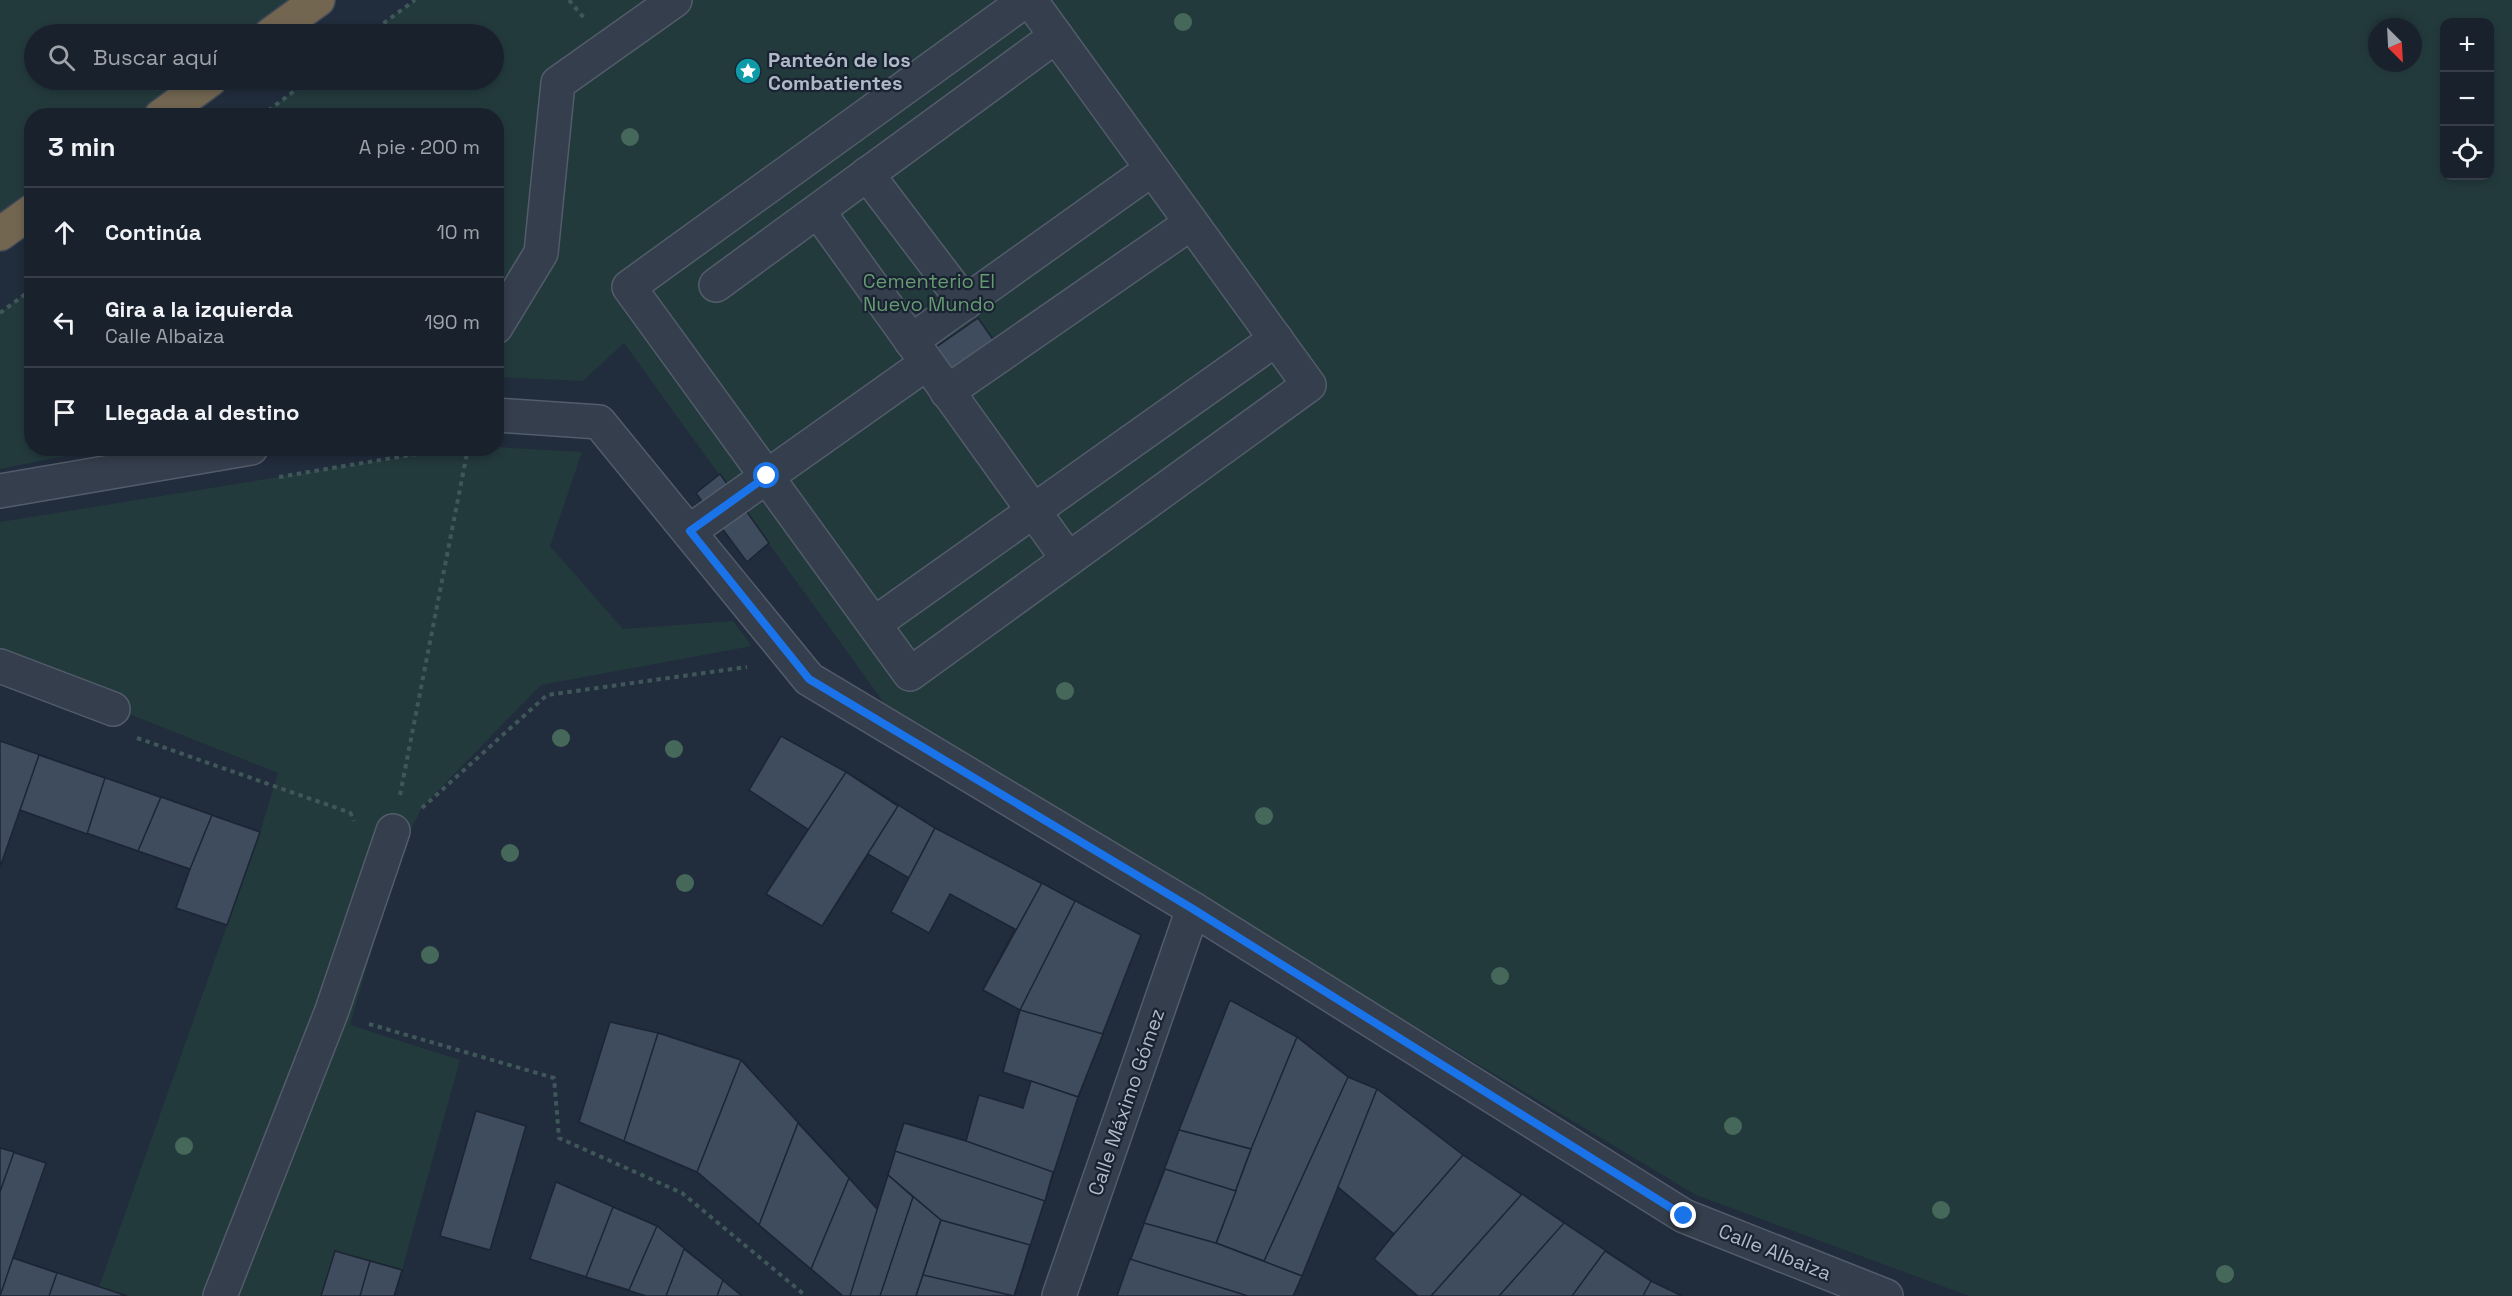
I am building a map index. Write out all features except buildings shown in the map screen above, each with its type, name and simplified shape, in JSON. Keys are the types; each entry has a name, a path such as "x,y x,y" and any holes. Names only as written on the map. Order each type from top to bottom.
{"highway":[{"path":"285,24 318,0"},
{"path":"172,108 196,90"},
{"path":"0,234 24,217"}],"street":[{"path":"504,314 541,253 558,83 675,0"},
{"path":"1028,0 1056,36 1309,385 910,674 629,287 1028,0"},
{"path":"716,285 1056,36"},
{"path":"690,531 767,476 919,352 964,303 1152,169"},
{"path":"867,174 964,303"},
{"path":"818,211 1068,560"},
{"path":"947,392 1191,223"},
{"path":"874,624 1276,339"},
{"name":"Calle Albaiza","path":"504,416 599,422 809,679 1193,909 1684,1216 1886,1296"},
{"path":"0,491 204,456"},
{"path":"0,666 113,709"},
{"path":"220,1296 331,1013 393,831"},
{"name":"Calle Máximo Gómez","path":"1059,1296 1193,909"}],"path":[{"path":"382,24 414,0"},
{"path":"272,108 296,90"},
{"path":"0,313 24,295"},
{"path":"113,709 105,727 350,812 393,831 466,456"},
{"path":"422,807 547,695 757,665"},
{"path":"331,1013 554,1078 559,1138 682,1193 806,1296"}],"green space":[{"path":"0,0 319,0 286,24 24,24 24,90 196,90 171,108 24,108 24,216 0,234"},
{"name":"Cementerio El Nuevo Mundo","path":"415,0 2512,0 2512,1296 1969,1296 1696,1195 895,718 624,343 583,381 504,377 504,108 272,108 296,90 504,90 504,24 383,24"},
{"path":"24,294 24,456 66,456 0,469 0,313"},
{"path":"504,447 582,452 550,546 623,629 733,621 752,646 541,685 422,807 400,852 350,1025 460,1060 402,1270 335,1251 321,1296 127,1296 99,1287 260,832 278,773 0,663 0,522 409,456 504,456"}],"place":[{"name":"Panteón de los Combatientes","path":"748,71"}],"route":[{"path":"767,476 690,531 809,679 1193,909 1684,1216"}]}
